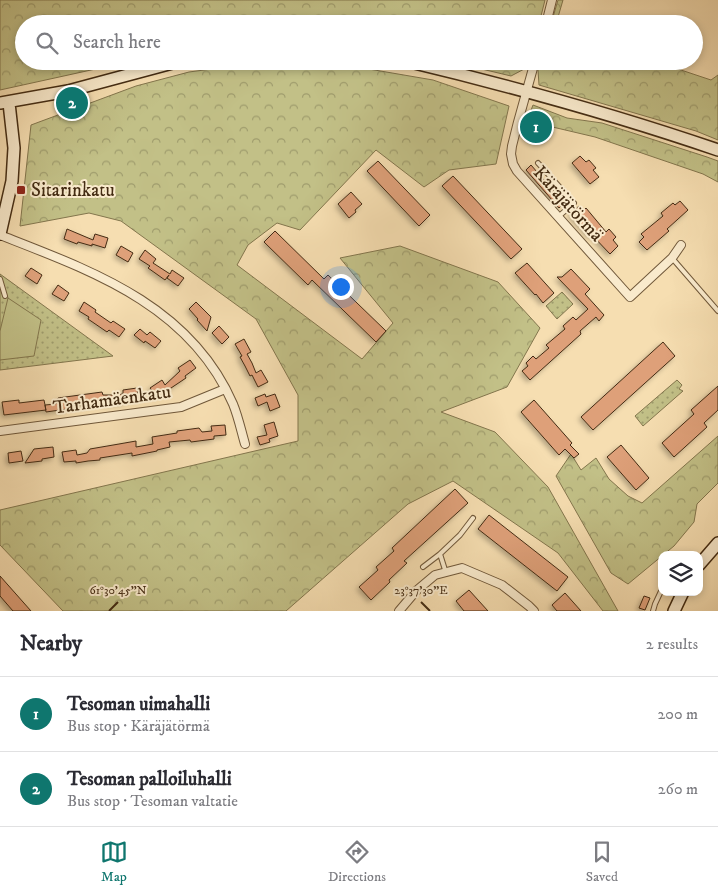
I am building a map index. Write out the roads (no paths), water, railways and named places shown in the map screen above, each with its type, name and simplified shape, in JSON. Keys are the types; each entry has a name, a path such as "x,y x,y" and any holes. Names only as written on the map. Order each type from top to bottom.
{"main road":[{"path":"0,234 12,181 14,154 4,103 68,91 146,70"},
{"path":"442,70 526,91 642,125 718,150"},
{"path":"703,560 718,543"},
{"path":"674,611 680,596"}],"street":[{"path":"548,15 552,0"},
{"name":"Käräjätörmä","path":"532,70 512,146 511,154 517,171 630,297 672,258"},
{"path":"0,234 85,269 139,298 164,315 190,339 207,359 233,404 246,444"},
{"path":"672,258 681,245"},
{"name":"Tarhamäenkatu","path":"0,431 181,407 225,389"},
{"path":"399,611 435,575 462,568 502,585 534,611"}],"lane":[{"path":"538,164 574,203 558,217"},
{"path":"672,258 718,311"},
{"path":"0,279 6,296"},
{"path":"423,568 460,535 472,518"},
{"path":"440,554 446,572"},
{"path":"654,611 659,596"}],"place":[{"name":"Tesoman palloiluhalli","path":"72,103"},
{"name":"Tesoman uimahalli","path":"536,127"},
{"name":"Sitarinkatu","path":"21,190"}]}
